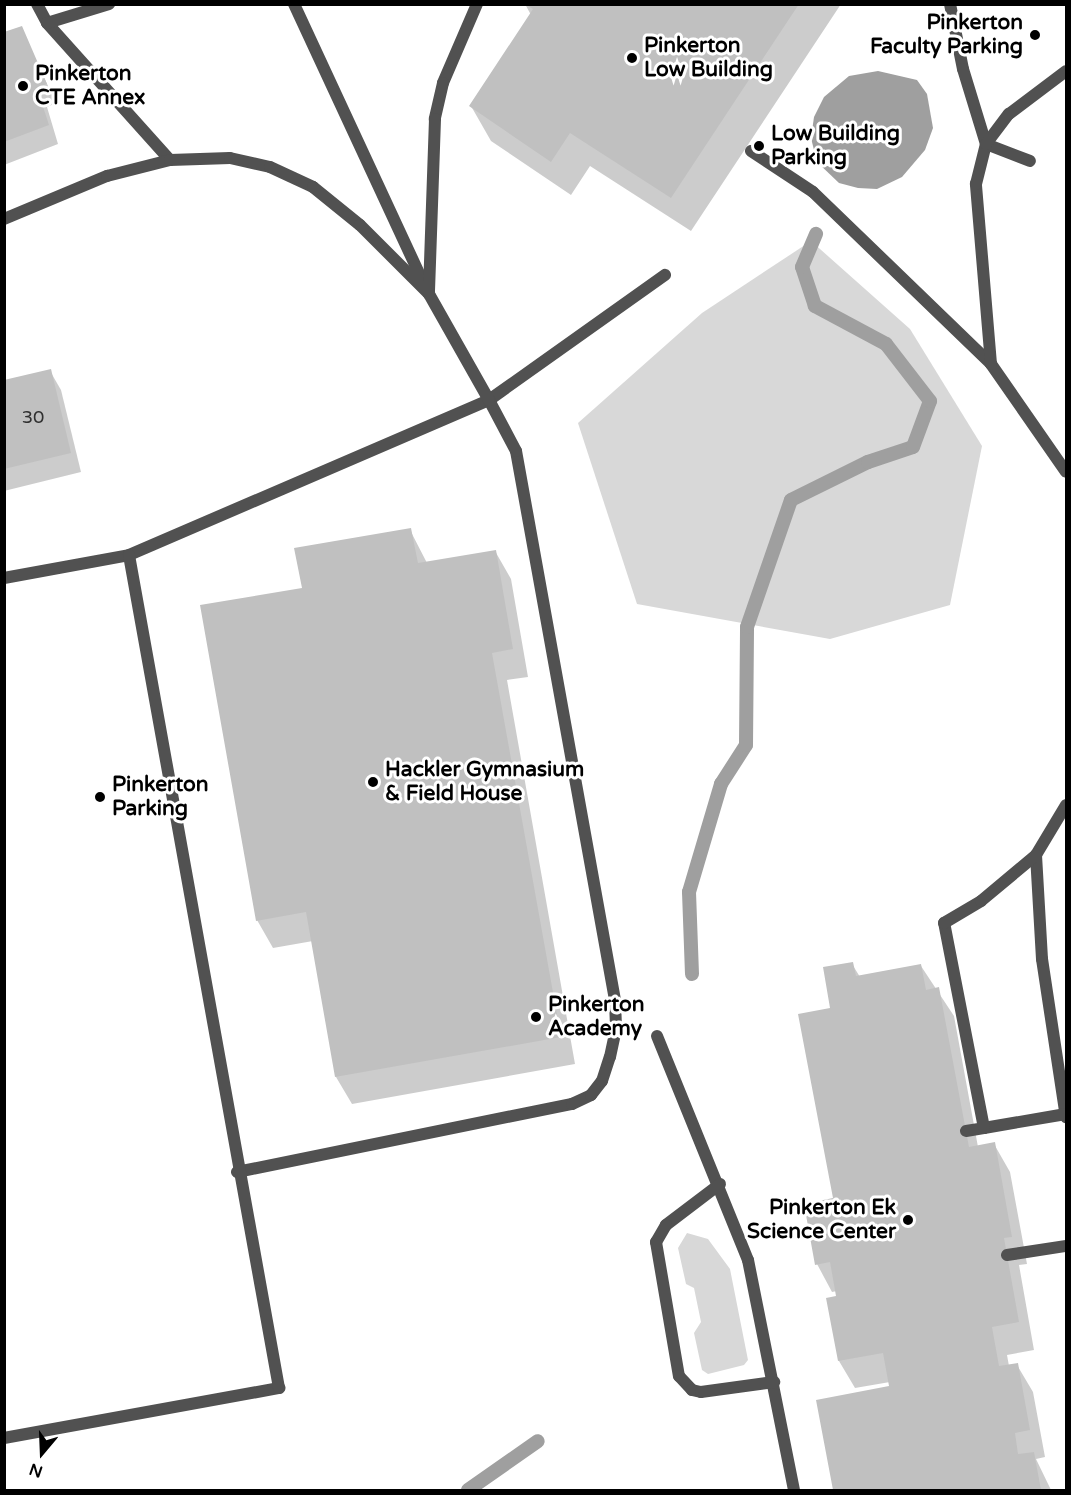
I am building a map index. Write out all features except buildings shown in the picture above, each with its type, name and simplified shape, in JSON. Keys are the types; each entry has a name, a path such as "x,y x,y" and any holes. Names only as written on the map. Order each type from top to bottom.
{"street":[{"path":"37,4 48,23 170,160"},
{"path":"48,23 109,4"},
{"path":"237,1172 572,1104 591,1095 602,1081 616,1028 615,1000 516,451 429,294 294,4"},
{"path":"429,294 435,119 443,83 477,4"},
{"path":"950,4 963,69 986,144"},
{"path":"991,364 976,184 986,144 1009,114 1066,70"},
{"path":"986,144 1030,161"},
{"path":"752,151 813,192 991,364 1066,472"},
{"path":"4,219 107,176 170,160 230,158 270,167 313,187 360,225 429,294"},
{"path":"4,578 129,555 489,400 665,275"},
{"path":"4,1438 279,1388 237,1172 129,555"},
{"path":"984,1128 944,923 981,901 1036,855 1066,805"},
{"path":"966,1131 1066,1116 1042,959 1036,855"},
{"path":"657,1036 720,1184 748,1260 794,1491"},
{"path":"720,1184 666,1225 656,1242 679,1376 692,1390 701,1392 774,1382"},
{"path":"1007,1255 1066,1246"}],"shaded area":[{"path":"878,71 917,80 927,94 933,128 925,150 902,177 877,189 858,188 839,183 817,162 811,138 814,117 824,97 849,76"},
{"path":"811,241 910,329 982,446 950,605 830,639 637,604 578,423 702,313"},
{"path":"687,1233 708,1239 730,1269 748,1360 744,1365 708,1374 702,1370 694,1333 701,1322 694,1288 686,1284 678,1248"}],"waterway":[{"path":"692,974 689,892 721,784 746,745 747,627 791,500 868,462 913,447 930,401 886,344 815,306 802,267 816,234"},
{"path":"468,1490 538,1441"}],"place":[{"name":"Pinkerton Faculty Parking","path":"1035,35"},
{"name":"Pinkerton Low Building","path":"632,58"},
{"name":"Pinkerton CTE Annex","path":"23,86"},
{"name":"Low Building Parking","path":"759,146"},
{"name":"Hackler Gymnasium & Field House","path":"373,782"},
{"name":"Pinkerton Parking","path":"100,797"},
{"name":"Pinkerton Academy","path":"536,1017"},
{"name":"Pinkerton Ek Science Center","path":"908,1220"}]}
